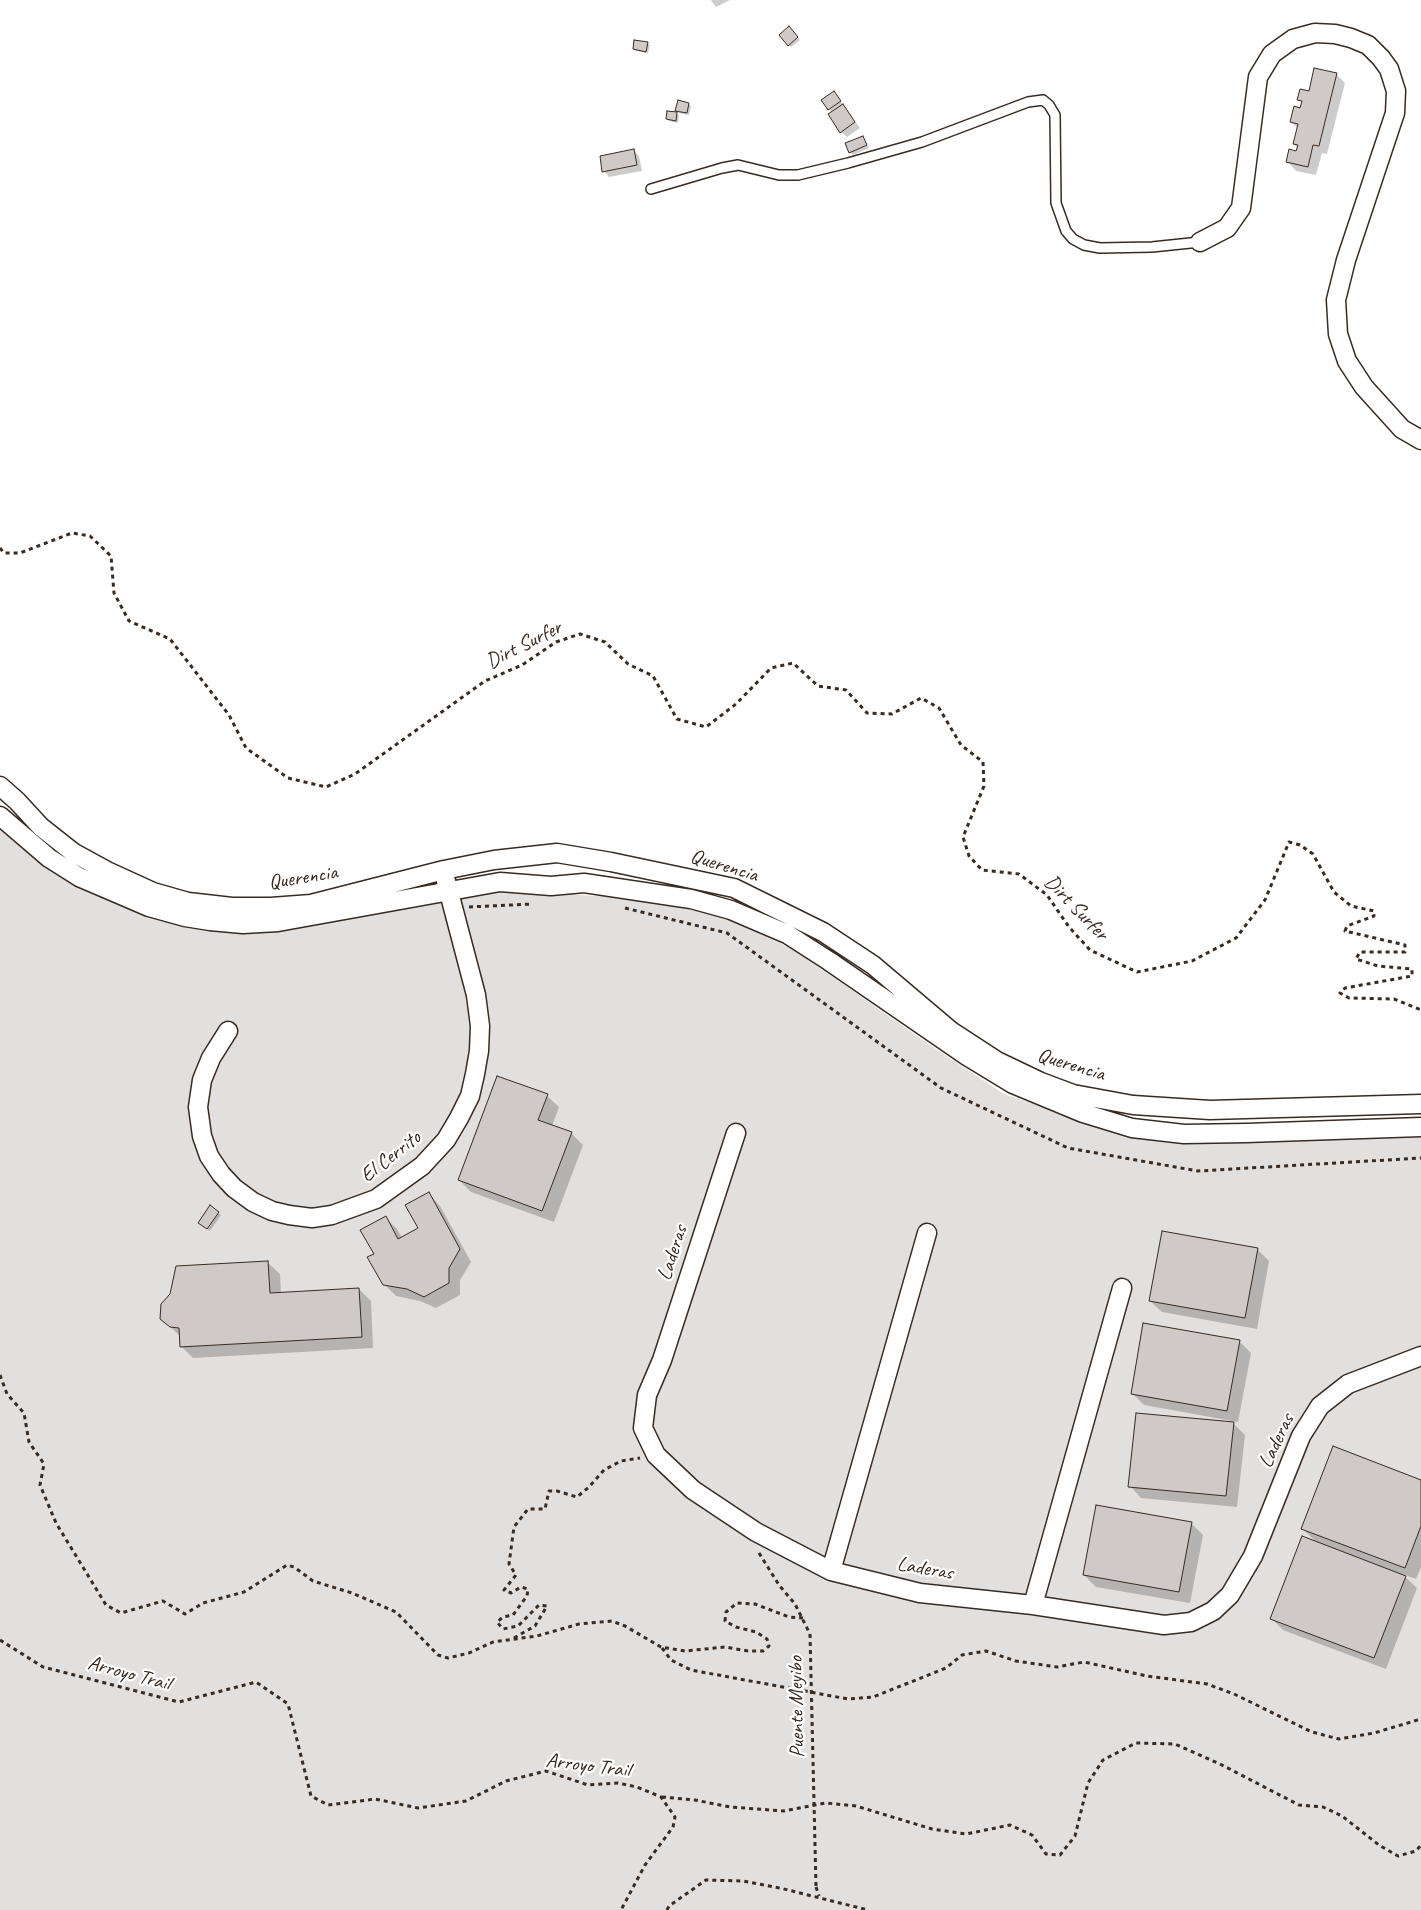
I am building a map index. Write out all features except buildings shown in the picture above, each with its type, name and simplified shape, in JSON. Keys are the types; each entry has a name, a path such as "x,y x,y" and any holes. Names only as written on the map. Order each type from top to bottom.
{"street":[{"path":"1200,242 1228,228 1241,208 1258,77 1272,54 1293,39 1315,33 1335,34 1368,45 1381,58 1389,70 1396,91 1395,113 1346,260 1336,300 1338,334 1347,361 1364,387 1402,428 1421,440"},
{"name":"Querencia","path":"0,786 41,827 74,853 107,871 153,892 188,902 232,907 311,904 444,870 494,860 557,853 642,867 734,888 823,932 873,965 951,1031 997,1061 1015,1078 1073,1094 1133,1105 1210,1110 1421,1104"},
{"name":"Querencia","path":"0,816 49,858 79,877 149,907 193,918 243,924 278,922 451,900 500,882 551,886 584,883 691,899 731,910 787,934 846,972 967,1056 1083,1112 1132,1128 1175,1133 1246,1134 1421,1127"},
{"name":"El Cerrito","path":"228,1030 211,1058 202,1080 198,1107 202,1136 210,1156 221,1174 234,1188 253,1202 272,1212 289,1215 312,1218 332,1215 376,1199 422,1166 446,1140 470,1096 479,1051 480,1026 476,995 444,870"},
{"name":"Laderas","path":"736,1133 662,1360 647,1395 643,1428 656,1455 693,1490 756,1532 831,1571 920,1593 1033,1605 1164,1625 1190,1622 1213,1611 1230,1595 1253,1556 1301,1436 1320,1406 1348,1384 1421,1356"},
{"path":"831,1571 927,1233"},
{"path":"1033,1605 1122,1288"}],"lane":[{"path":"651,188 738,165 779,175 806,173 922,142 1028,102 1043,100 1049,105 1055,115 1056,203 1066,231 1073,239 1084,245 1100,248 1152,247 1200,242"}],"path":[{"name":"Dirt Surfer","path":"0,548 4,553 20,553 72,532 90,536 110,556 114,593 129,621 170,639 230,715 246,748 288,778 326,787 355,774 485,681 522,665 556,642 580,634 605,642 628,664 653,676 677,719 706,727 736,704 771,668 793,663 818,686 846,690 867,713 892,714 921,698 939,708 961,745 983,762 984,786 963,837 969,856 982,870 1019,874 1040,890 1047,896 1069,928 1090,950 1137,972 1192,961 1236,938 1265,900 1288,842 1300,844 1313,854 1334,892 1351,906 1374,911 1374,916 1347,926 1344,931 1405,945 1405,952 1360,952 1356,959 1378,966 1412,969 1412,976 1345,988 1340,994 1348,998 1394,1000 1421,1010"},
{"path":"451,900 538,903"},
{"path":"622,908 727,933 942,1088 1068,1148 1198,1171 1421,1158"},
{"path":"0,1375 6,1394 24,1413 29,1442 44,1464 40,1486 56,1523 106,1605 121,1614 163,1602 185,1614 203,1603 244,1592 287,1565 294,1567 313,1580 352,1592 396,1612 438,1655 448,1658 469,1653 493,1642 537,1636 579,1624 612,1621 625,1626 661,1648 671,1660 691,1670 742,1681 848,1699 873,1697 946,1668 962,1655 986,1651 1016,1661 1057,1667 1084,1662 1146,1676 1207,1684 1234,1694 1312,1732 1339,1739 1374,1734 1421,1719"},
{"path":"511,1640 535,1626 547,1606 539,1605 518,1626 504,1629 497,1622 503,1617 513,1615 526,1596 528,1589 521,1587 511,1594 504,1590 516,1575 509,1564 514,1527 528,1509 546,1509 549,1491 558,1490 577,1497 604,1470 621,1461 656,1455"},
{"name":"Puente Meyibo","path":"756,1532 759,1553 779,1585 795,1604 810,1634 816,1887 819,1897"},
{"path":"661,1648 685,1650 725,1647 748,1651 763,1651 768,1646 767,1639 756,1632 736,1627 725,1621 726,1612 737,1602 755,1604 789,1617 803,1618"},
{"name":"Arroyo Trail","path":"0,1640 43,1667 179,1702 256,1682 288,1704 311,1796 328,1805 375,1799 418,1808 466,1801 506,1781 546,1772 588,1785 618,1783 637,1787 661,1797 694,1800 730,1807 784,1811 826,1803 856,1806 932,1829 966,1834 1010,1825 1032,1835 1046,1854 1060,1855 1075,1836 1088,1783 1103,1760 1136,1743 1174,1744 1220,1764 1299,1805 1323,1807 1342,1816 1379,1845 1398,1856 1416,1851 1421,1845"},
{"path":"621,1910 645,1864 673,1827 675,1817 661,1797"},
{"path":"667,1910 669,1906 706,1880 743,1882 780,1888 868,1910"}],"shaded area":[{"path":"0,827 144,909 490,892 629,898 723,916 796,951 1004,1094 1124,1134 1421,1133 1421,1910 0,1910"}]}
